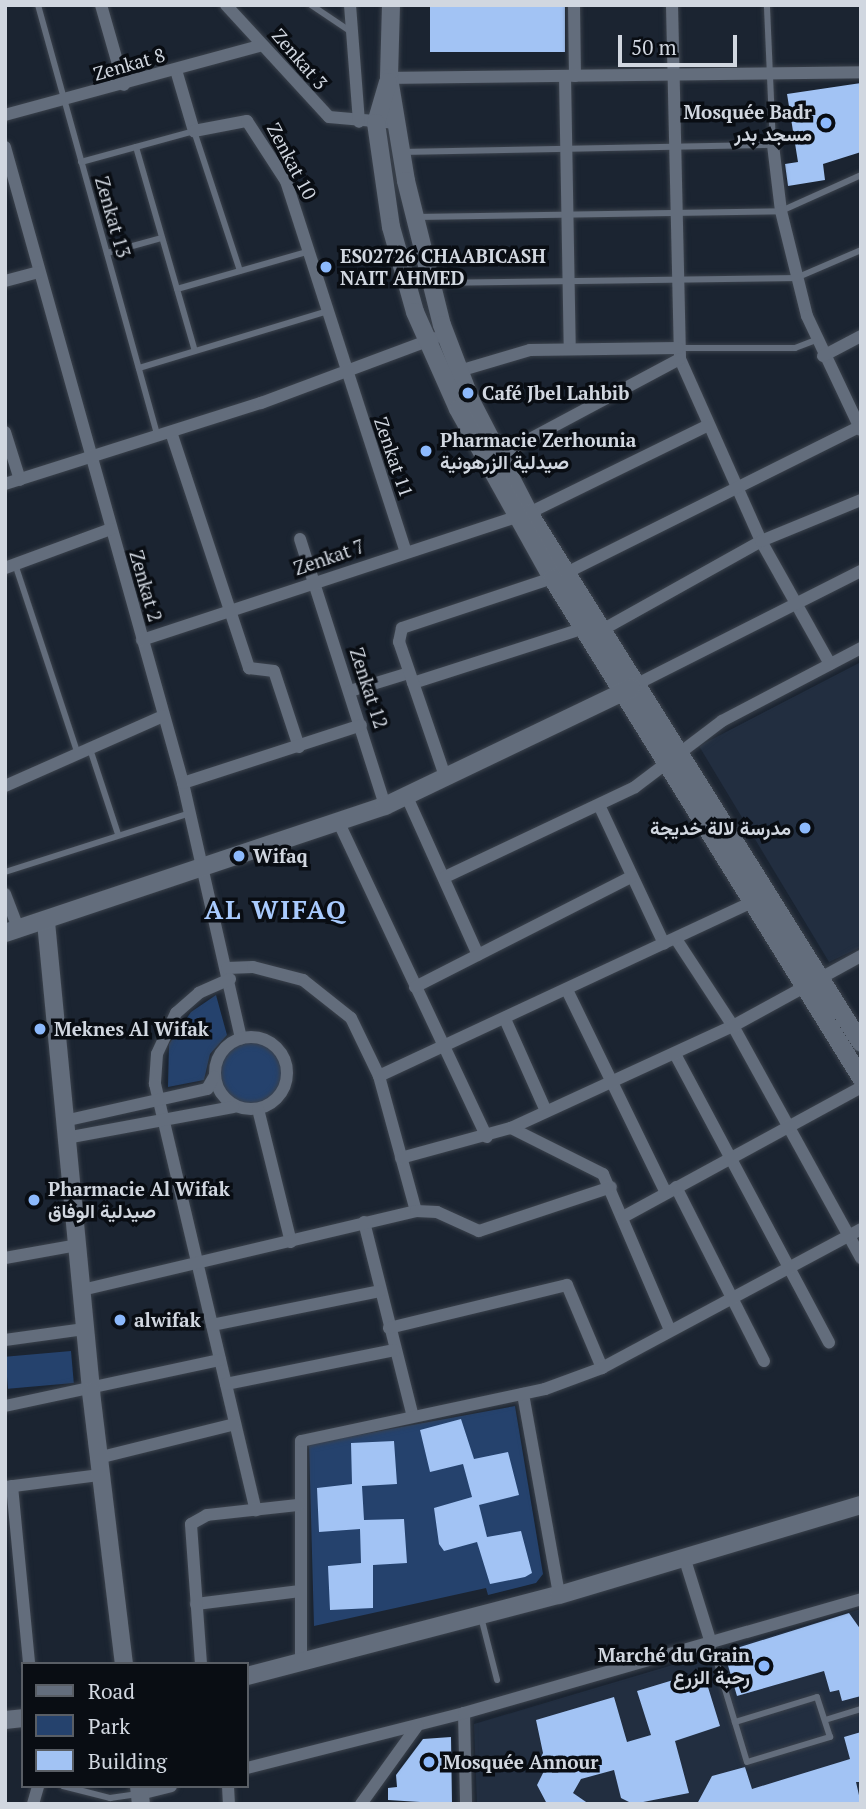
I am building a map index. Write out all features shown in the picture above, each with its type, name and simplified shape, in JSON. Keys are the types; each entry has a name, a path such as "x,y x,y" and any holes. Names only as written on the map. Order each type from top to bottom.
{"street":[{"path":"101,5 124,85"},
{"name":"Zenkat 3","path":"226,5 317,108 367,122 397,122"},
{"path":"350,5 367,122 396,247 427,341 522,515 559,576 584,628 630,689 675,758 810,980 861,1077"},
{"path":"391,5 389,78 414,217 445,334 522,515"},
{"path":"570,349 566,149 574,5"},
{"path":"672,5 679,354 734,487 761,541 797,598 830,664"},
{"name":"Zenkat 8","path":"5,115 64,102 262,45"},
{"path":"176,70 194,131"},
{"path":"389,78 861,72"},
{"path":"367,122 389,78"},
{"name":"Zenkat 10","path":"194,131 241,120 251,125 286,181 312,250 325,312 346,373"},
{"path":"446,779 411,678 401,628 559,576 734,487 860,429 816,340 796,278 781,211 773,145"},
{"name":"Zenkat 2","path":"5,147 183,783 229,973 241,1038"},
{"path":"5,281 38,272"},
{"path":"5,485 346,373 445,334"},
{"path":"823,356 861,336"},
{"path":"459,371 513,353 570,349 679,354"},
{"path":"498,456 679,354"},
{"name":"Zenkat 11","path":"346,373 406,552"},
{"name":"Zenkat 7","path":"142,640 522,515 709,425"},
{"path":"5,432 20,480"},
{"path":"171,432 249,668 274,671 299,747"},
{"path":"602,630 761,541 861,500"},
{"path":"10,566 111,529"},
{"name":"Zenkat 12","path":"300,539 385,806"},
{"path":"5,894 12,931 339,824 446,779 630,689 797,598 861,571"},
{"path":"559,576 602,630 630,689"},
{"path":"350,691 411,678 584,628"},
{"path":"445,877 599,805 675,758 722,721 861,648"},
{"path":"5,786 83,749 163,716"},
{"path":"183,783 361,725"},
{"path":"675,758 750,903 860,1041"},
{"path":"407,797 478,956"},
{"path":"599,805 631,877 670,942 733,1026 790,1128 855,1232 861,1258"},
{"path":"339,824 486,1137"},
{"path":"415,987 631,877"},
{"path":"379,1076 750,903"},
{"path":"46,922 60,1015 65,1130 90,1392 124,1662"},
{"path":"401,1158 486,1137 511,1128 733,1026 810,980 861,956"},
{"path":"256,1510 158,1100 155,1069 168,1026 198,993 229,973 284,973 321,990 363,1035 379,1076 416,1211"},
{"path":"567,990 608,1083 732,1297 764,1361"},
{"path":"505,1019 546,1111"},
{"path":"241,1038 274,1045 286,1064 279,1097 258,1109 237,1107 65,1130 158,1100 207,1089 223,1049 241,1038"},
{"path":"675,1054 728,1160 792,1266 829,1342"},
{"path":"214,1077 221,1095 237,1107"},
{"path":"623,1217 861,1087"},
{"path":"258,1109 291,1242"},
{"path":"511,1128 603,1174 611,1187 670,1330"},
{"path":"82,1290 416,1211 437,1212 479,1231 611,1187"},
{"path":"364,1222 412,1413"},
{"path":"301,1662 298,1505 301,1441 412,1413 523,1394 602,1368 855,1232"},
{"path":"5,1258 77,1245"},
{"path":"389,1328 567,1285 602,1368"},
{"path":"212,1325 380,1290"},
{"path":"5,1340 84,1329"},
{"path":"226,1384 395,1350"},
{"path":"5,1406 90,1392 220,1360"},
{"path":"523,1394 559,1595"},
{"path":"29,1662 21,1574 9,1487 99,1467 235,1424"},
{"path":"201,1662 191,1524 256,1510 298,1505"},
{"path":"248,1676 481,1617 685,1560 861,1505"},
{"path":"685,1560 711,1643"},
{"path":"5,1576 21,1574"},
{"path":"196,1604 300,1591"},
{"path":"248,1768 464,1713 861,1599"},
{"path":"464,1713 466,1804"},
{"path":"361,1804 418,1725"},
{"path":"140,1795 165,1788"}],"lane":[{"name":"Zenkat 13","path":"38,5 157,437"},
{"path":"311,5 353,33"},
{"path":"402,152 773,145 767,5"},
{"path":"81,162 194,131 240,271"},
{"path":"135,147 195,351"},
{"path":"414,217 781,211 861,175"},
{"path":"107,253 162,237"},
{"path":"177,289 312,250"},
{"path":"431,283 796,278 861,250"},
{"path":"139,368 325,312"},
{"path":"679,354 795,348 816,340"},
{"path":"10,566 118,834"},
{"path":"5,872 190,813"},
{"path":"481,1617 497,1680"},
{"path":"711,1643 747,1762 830,1737 817,1697 735,1722"},
{"path":"825,1720 861,1709"},
{"path":"71,1788 110,1798 140,1795"}],"shaded area":[{"path":"861,662 861,947 829,962 699,746"},
{"name":"Marché du Grain رحبة الزرع","path":"861,1609 861,1804 477,1804 474,1724"}],"green space":[{"path":"216,995 227,1035 210,1054 204,1080 168,1087 169,1044 191,1012"},
{"path":"251,1042 273,1051 282,1073 273,1095 251,1104 229,1095 220,1073 229,1051"},
{"path":"71,1351 74,1383 8,1389 5,1357"},
{"path":"515,1406 543,1574 536,1583 488,1595 486,1588 314,1626 309,1444"}],"building":[{"path":"430,5 565,5 565,52 430,52"},
{"name":"Mosquée Badr مسجد بدر","path":"861,83 861,152 823,164 825,180 788,186 785,164 798,162 787,94"},
{"path":"461,1419 474,1459 508,1452 519,1495 479,1505 487,1537 521,1531 532,1573 525,1577 490,1584 477,1542 444,1551 439,1544 434,1508 472,1497 463,1464 430,1472 420,1430"},
{"path":"394,1441 397,1484 362,1486 364,1520 404,1519 407,1563 373,1565 373,1608 330,1610 328,1566 361,1563 360,1529 319,1532 317,1488 352,1484 351,1443"},
{"path":"849,1613 861,1630 861,1696 842,1701 839,1690 830,1692 824,1671 737,1696 724,1652"},
{"path":"703,1671 720,1726 675,1741 689,1793 633,1804 621,1798 614,1770 581,1779 573,1793 589,1804 547,1804 537,1785 546,1767 538,1763 543,1753 536,1720 614,1697 627,1742 651,1735 637,1691"},
{"path":"861,1732 861,1782 856,1782 861,1804 697,1804 712,1776 745,1767 752,1789 850,1759 844,1737"},
{"name":"Mosquée Annour","path":"451,1737 452,1804 388,1800 388,1788 397,1787 396,1775 423,1739"}],"place":[{"name":"Mosquée Badr مسجد بدر","path":"826,123"},
{"name":"ES02726 CHAABICASH NAIT AHMED","path":"326,267"},
{"name":"Café Jbel Lahbib","path":"468,393"},
{"name":"Pharmacie Zerhounia صيدلية الزرهونية","path":"426,451"},
{"name":"مدرسة لالة خديجة","path":"805,828"},
{"name":"Wifaq","path":"239,856"},
{"name":"Meknes Al Wifak","path":"40,1029"},
{"name":"Pharmacie Al Wifak صيدلية الوفاق","path":"34,1200"},
{"name":"alwifak","path":"120,1320"},
{"name":"Marché du Grain رحبة الزرع","path":"764,1666"},
{"name":"Mosquée Annour","path":"429,1762"}],"district":[{"name":"AL WIFAQ","path":"276,910"}]}
